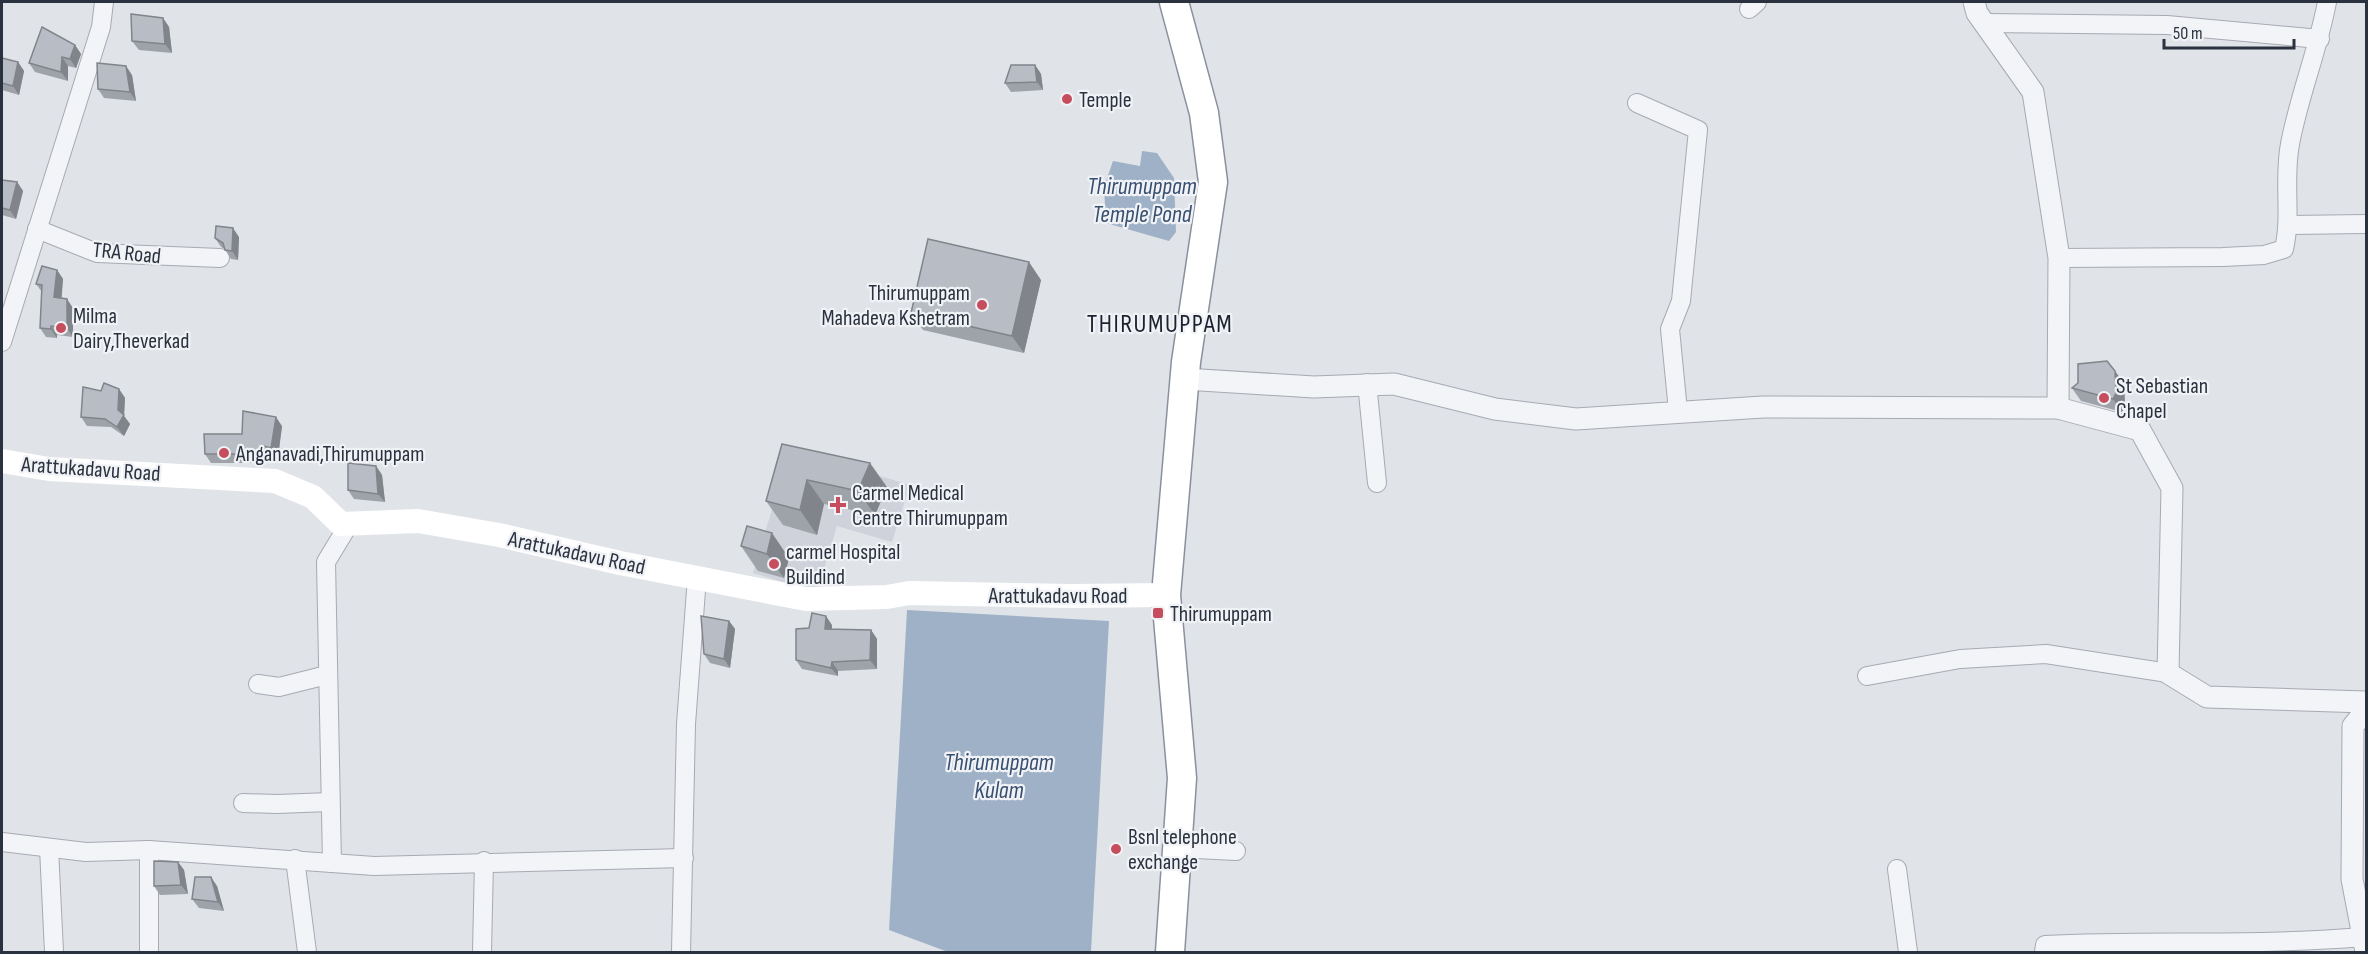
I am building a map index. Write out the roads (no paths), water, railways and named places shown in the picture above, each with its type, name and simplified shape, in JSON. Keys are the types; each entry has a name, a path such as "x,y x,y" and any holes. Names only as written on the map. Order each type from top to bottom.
{"highway":[{"path":"1170,952 1182,778 1166,595 1185,379 1213,182 1204,113 1174,2"}],"main road":[{"name":"Arattukadavu Road","path":"2,461 49,469 275,481 313,497 341,524 418,521 499,535 620,563 806,599 887,597 909,593 1166,595"}],"street":[{"path":"2,342 101,27 104,2"},
{"path":"1973,2 1977,13 2033,92 2059,258 2058,408"},
{"path":"2059,258 2264,255 2284,249 2290,225 2285,187 2290,144 2320,39 2327,2"},
{"path":"1985,23 2167,25 2320,39"},
{"path":"1636,103 1698,130 1681,301 1670,329 1678,411"},
{"path":"2290,225 2367,224"},
{"name":"TRA Road","path":"37,229 97,253 220,258"},
{"path":"1185,379 1314,387 1367,383 1394,384 1495,409 1576,419 1763,407 2058,408 2140,430 2172,488 2168,673"},
{"path":"1367,383 1377,483"},
{"path":"332,863 326,562 349,524"},
{"path":"681,952 686,724 697,577"},
{"path":"1867,676 1959,658 2046,654 2168,673 2206,697 2367,702"},
{"path":"258,684 279,687 327,675"},
{"path":"2044,952 2045,945 2190,941 2365,945 2352,879 2359,857 2353,726 2367,710"},
{"path":"243,802 277,804 330,802"},
{"path":"1177,840 1196,849 1236,851"},
{"path":"2,842 86,852 149,850 374,866 484,861 684,858"},
{"path":"49,848 54,952"},
{"path":"149,850 149,952"},
{"path":"295,859 308,952"},
{"path":"482,952 484,861"},
{"path":"1897,869 1908,952"}],"water":[{"name":"Thirumuppam Temple Pond","path":"1142,151 1157,153 1174,178 1176,232 1169,241 1106,223 1104,187 1113,161 1140,166"},
{"name":"Thirumuppam Kulam","path":"907,610 1109,621 1091,952 948,952 889,930"}],"place":[{"name":"Temple","path":"1067,99"},
{"name":"Thirumuppam Mahadeva Kshetram","path":"982,305"},
{"name":"Milma Dairy,Theverkad","path":"61,328"},
{"name":"St Sebastian Chapel","path":"2104,398"},
{"name":"Anganavadi,Thirumuppam","path":"224,453"},
{"name":"Carmel Medical Centre Thirumuppam","path":"838,505"},
{"name":"carmel Hospital Buildind","path":"774,564"},
{"name":"Thirumuppam","path":"1158,613"},
{"name":"Bsnl telephone exchange","path":"1116,849"}],"district":[{"name":"THIRUMUPPAM","path":"1160,323"}]}
